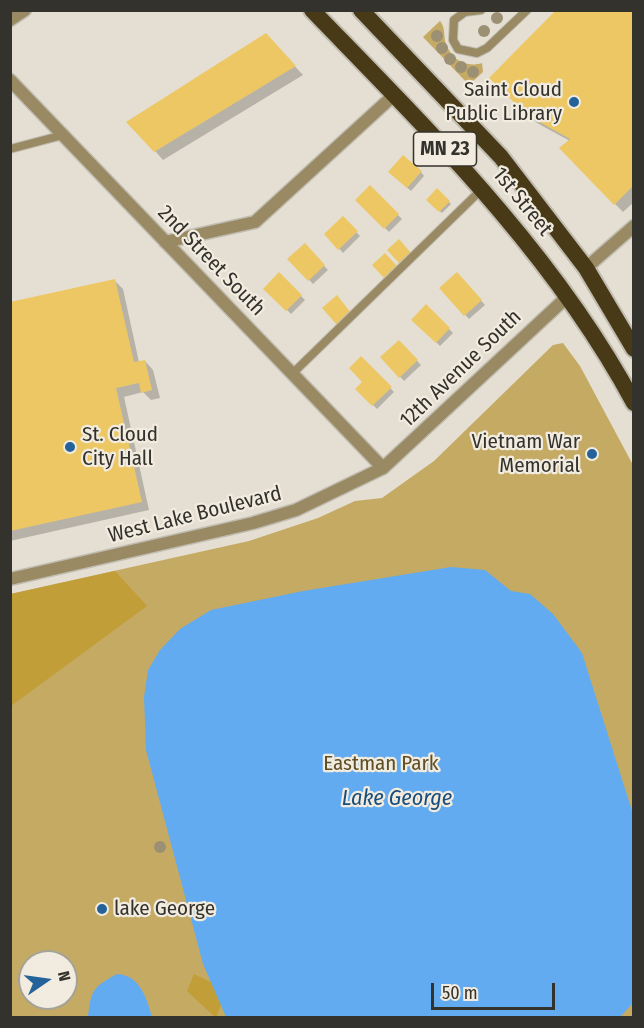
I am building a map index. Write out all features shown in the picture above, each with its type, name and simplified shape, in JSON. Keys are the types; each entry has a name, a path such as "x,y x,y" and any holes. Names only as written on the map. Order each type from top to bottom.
{"highway":[{"name":"1st Street","path":"312,10 483,189 567,297"},
{"name":"1st Street","path":"361,10 501,157 586,268"},
{"name":"MN 23","path":"586,268 633,349"},
{"name":"MN 23","path":"567,297 603,351 633,403"}],"street":[{"path":"10,20 25,10"},
{"name":"2nd Street South","path":"10,80 383,468"},
{"path":"165,242 255,222 394,95"},
{"path":"586,268 633,226"},
{"name":"12th Avenue South","path":"383,468 567,297"},
{"name":"West Lake Boulevard","path":"10,579 253,524 296,510 383,468"}],"lane":[{"path":"480,10 465,12 454,20 453,40 458,49 477,53 488,48 527,10"},
{"path":"10,149 63,135"},
{"path":"292,374 483,189"}],"green space":[{"path":"440,21 446,44 456,58 470,64 482,63 483,72 469,85 423,37"},
{"name":"Eastman Park","path":"563,343 580,366 633,465 633,1017 11,1017 10,594 249,541 318,518 355,501 382,498 434,461 553,345"}],"shaded area":[{"path":"115,571 147,606 11,706 11,594"},
{"path":"194,974 227,990 216,1018 187,991"}],"water":[{"name":"Lake George","path":"451,567 485,570 511,591 530,594 553,614 582,653 633,814 633,1003 619,1018 226,1017 203,964 146,750 144,697 148,670 160,650 180,629 211,610 303,591"},
{"path":"117,974 125,975 137,983 145,996 152,1017 88,1017 90,1001 95,990"}],"building":[{"name":"Saint Cloud Public Library","path":"556,10 634,10 634,185 614,205 559,148 570,139 527,115 489,78"},
{"path":"266,33 296,66 154,152 126,122"},
{"path":"403,155 422,171 407,188 388,172"},
{"path":"370,185 399,214 384,229 355,200"},
{"path":"437,188 450,201 439,212 426,200"},
{"path":"343,216 358,231 338,250 324,234"},
{"path":"399,239 411,253 399,263 387,250"},
{"path":"305,243 325,265 308,281 287,259"},
{"path":"385,253 397,266 384,278 372,265"},
{"path":"279,272 302,295 286,311 263,289"},
{"path":"457,272 482,300 464,316 439,288"},
{"name":"St. Cloud City Hall","path":"115,279 134,362 145,360 152,390 141,393 139,383 116,388 142,502 10,531 10,302"},
{"path":"337,295 351,313 337,325 322,308"},
{"path":"426,304 450,328 436,343 411,320"},
{"path":"399,340 418,360 399,378 380,357"},
{"path":"361,356 392,387 372,406 355,389 362,382 349,368"}],"place":[{"name":"Saint Cloud Public Library","path":"574,102"},
{"name":"St. Cloud City Hall","path":"70,447"},
{"name":"Vietnam War Memorial","path":"592,454"},
{"name":"lake George","path":"102,909"}]}
